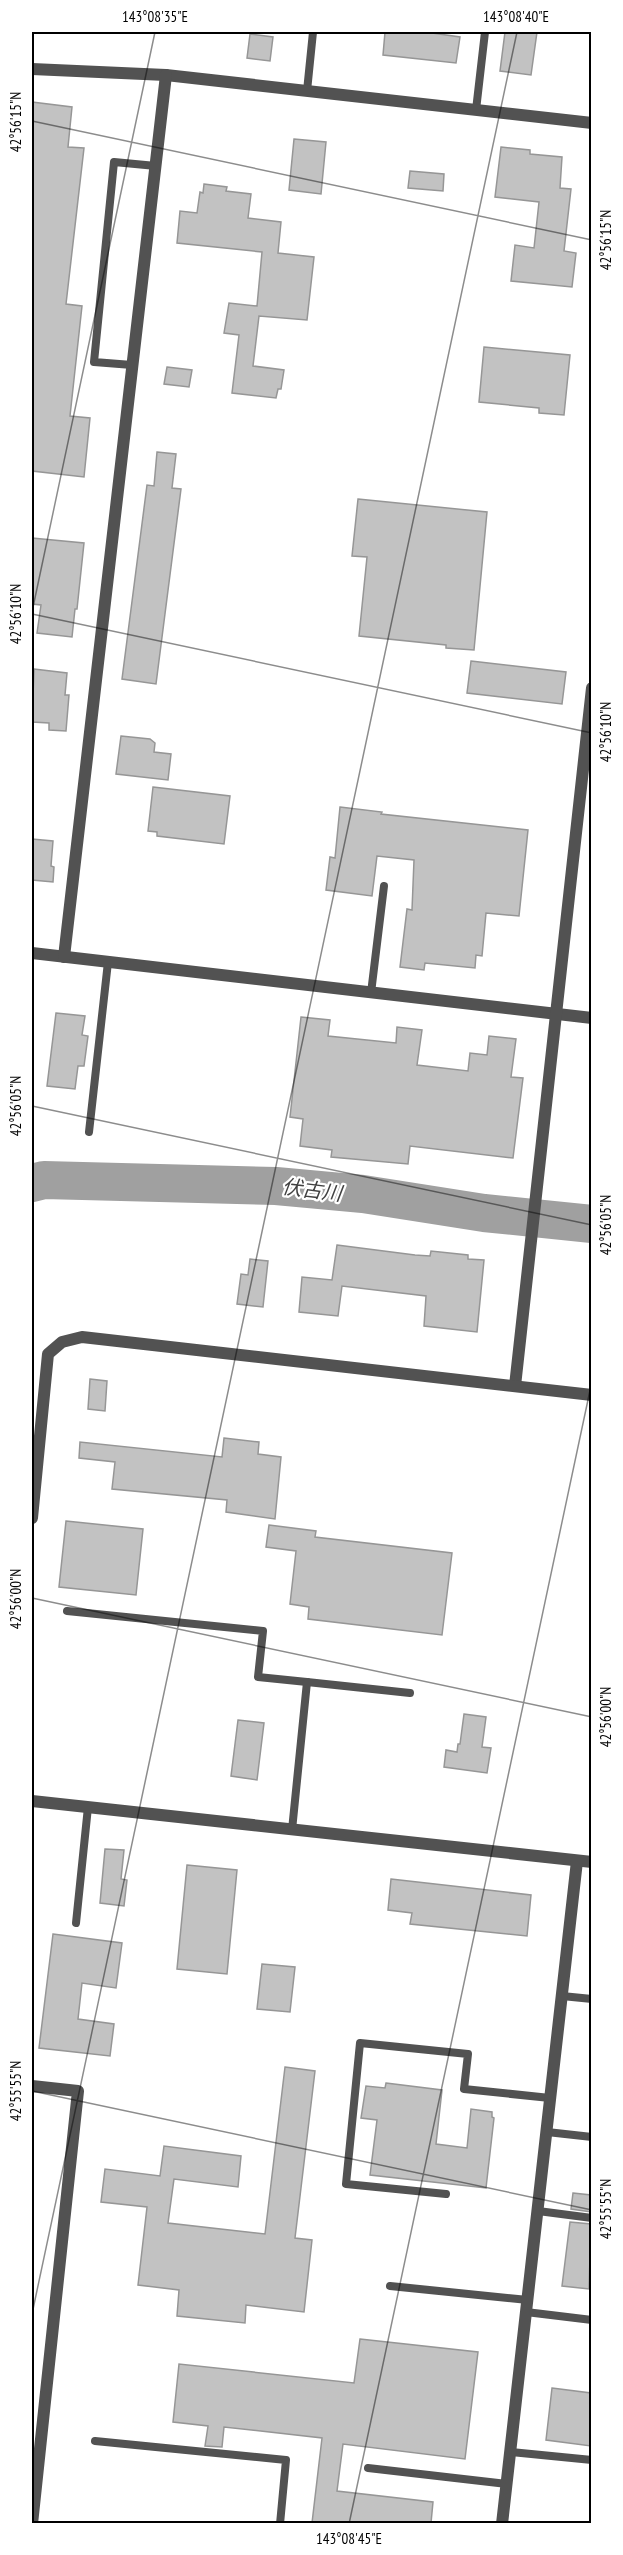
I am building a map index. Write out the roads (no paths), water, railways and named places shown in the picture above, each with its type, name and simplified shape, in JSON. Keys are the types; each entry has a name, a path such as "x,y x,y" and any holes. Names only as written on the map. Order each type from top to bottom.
{"street":[{"path":"32,69 166,75 591,123"},
{"path":"64,957 166,75"},
{"path":"515,1386 591,688"},
{"path":"32,954 591,1018"},
{"path":"32,1518 35,1440 48,1354 62,1342 82,1336 591,1395"},
{"path":"32,1801 591,1862"},
{"path":"502,2523 577,1861"},
{"path":"32,2086 78,2091 32,2519"}],"lane":[{"path":"308,91 313,32"},
{"path":"476,110 485,32"},
{"path":"132,365 94,362 114,162 156,166"},
{"path":"370,993 384,886"},
{"path":"88,1132 108,962"},
{"path":"67,1611 263,1631 258,1677 410,1693"},
{"path":"292,1830 307,1683"},
{"path":"76,1923 88,1807"},
{"path":"562,1996 591,1999"},
{"path":"446,2194 345,2184 360,2043 468,2054 464,2089 550,2098"},
{"path":"547,2132 591,2137"},
{"path":"538,2211 591,2218"},
{"path":"390,2286 527,2306 591,2320"},
{"path":"95,2441 286,2460 280,2523"},
{"path":"511,2452 591,2460"},
{"path":"368,2468 507,2484"}],"waterway":[{"name":"伏古川","path":"32,1183 44,1180 276,1186 363,1194 484,1213 592,1224"}]}
